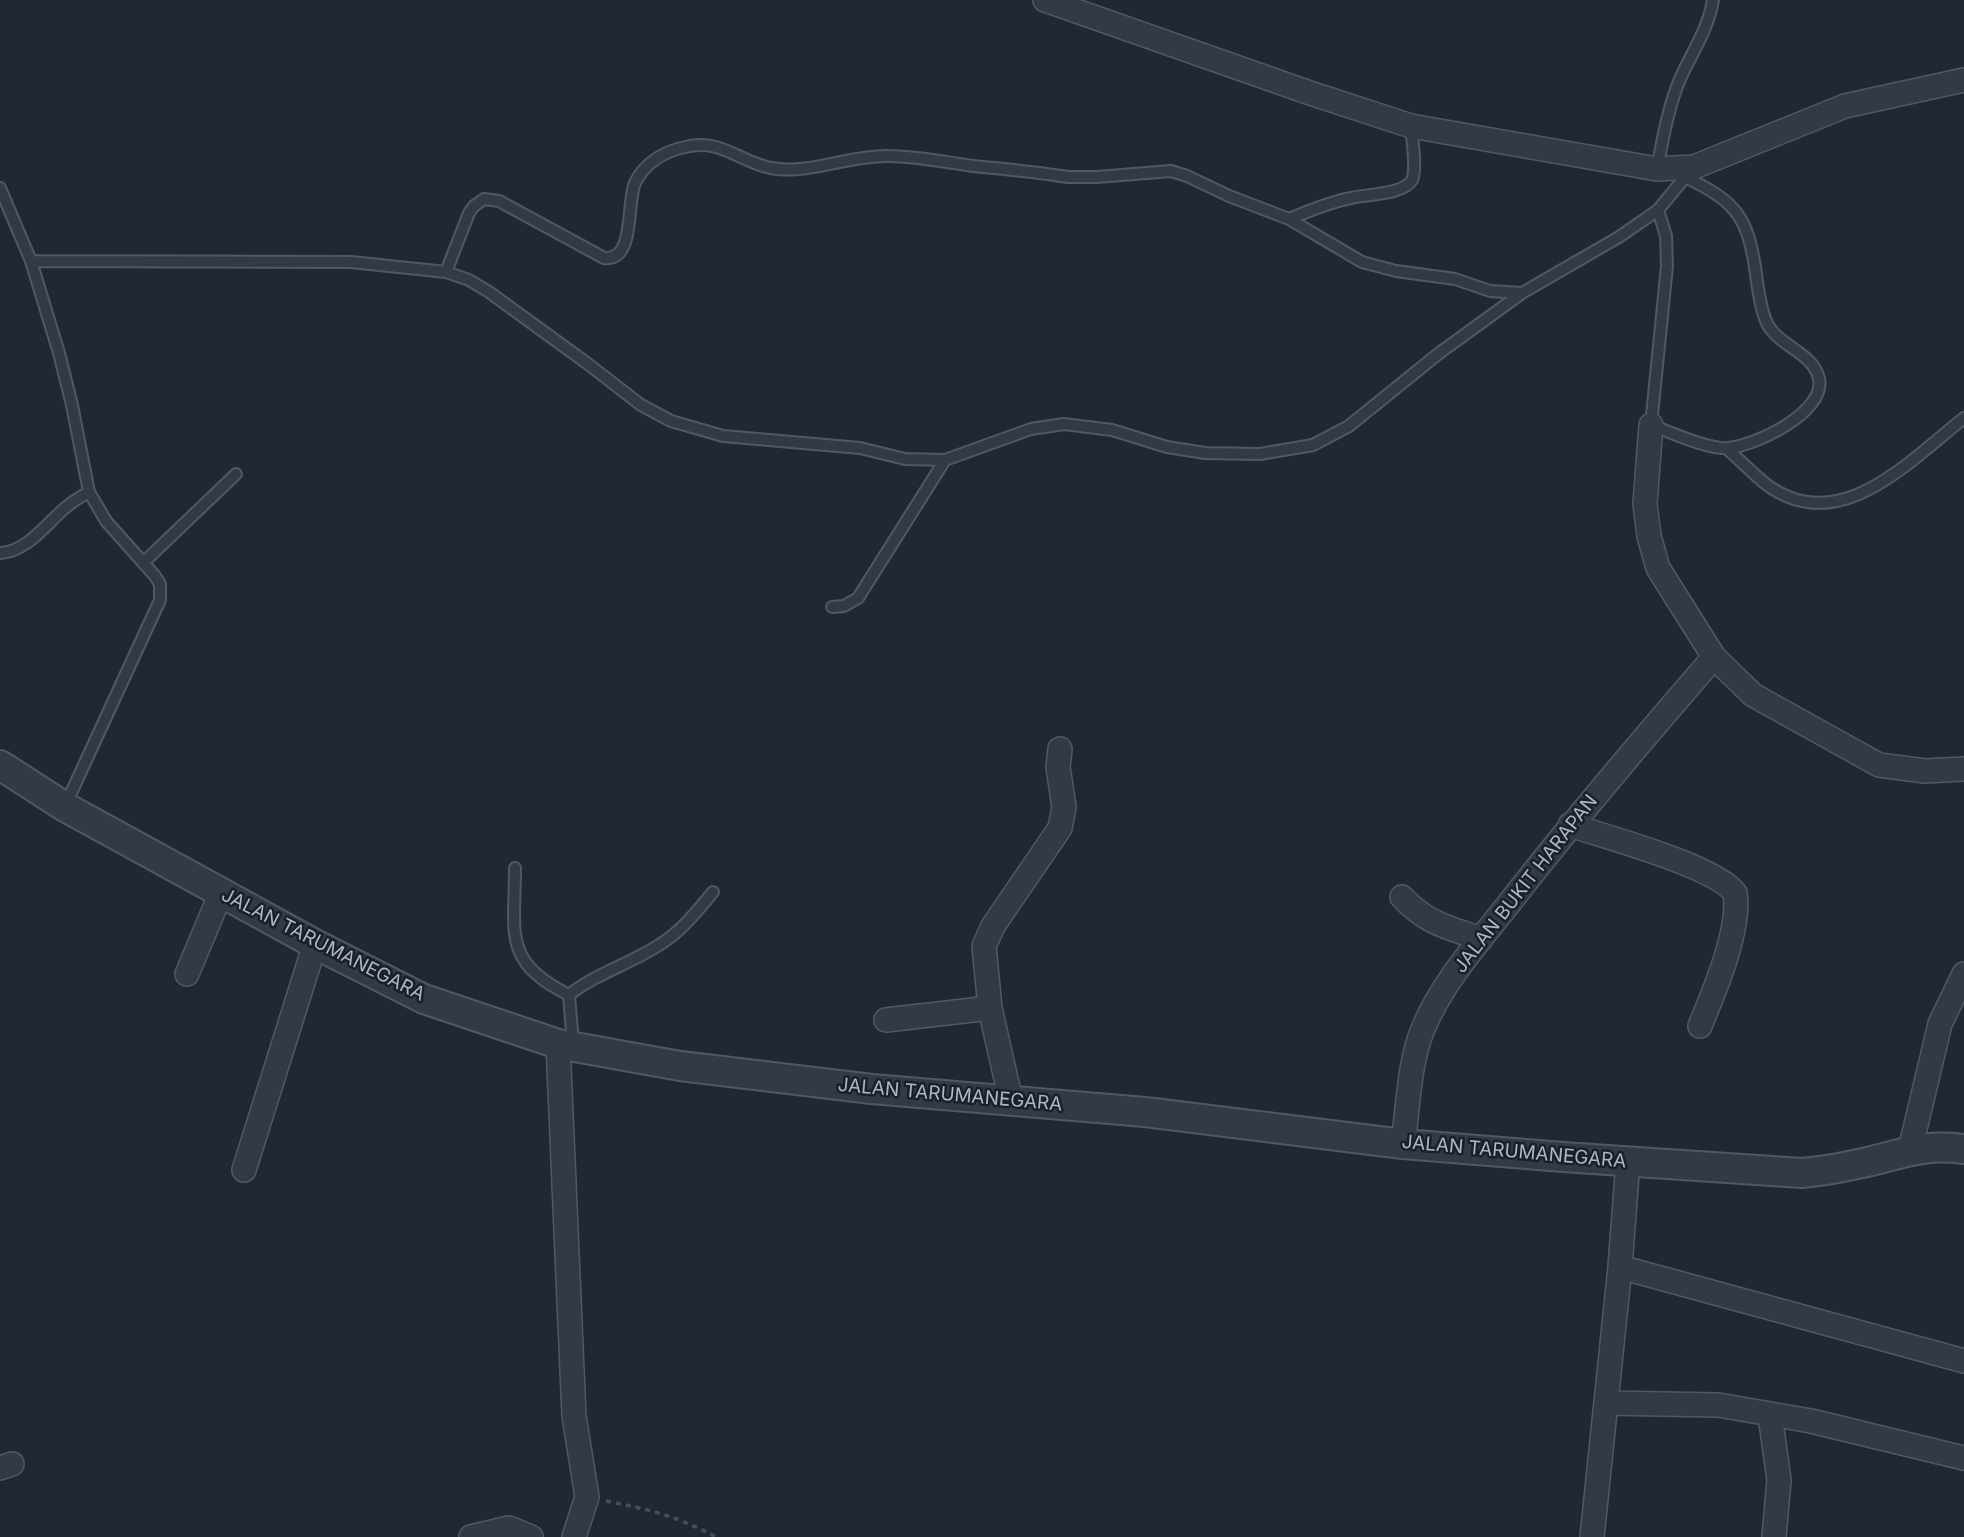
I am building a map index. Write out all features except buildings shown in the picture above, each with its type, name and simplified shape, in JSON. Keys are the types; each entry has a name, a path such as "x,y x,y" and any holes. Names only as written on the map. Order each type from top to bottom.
{"street":[{"path":"1045,0 1411,126 1657,169 1689,172 1845,106 1964,80"},
{"path":"1651,425 1644,504 1652,546 1658,568 1714,657 1754,695 1879,765 1926,771 1964,769"},
{"name":"JALAN BUKIT HARAPAN","path":"1403,1144 1416,1054 1422,1031 1434,1005 1481,939 1570,825 1714,657"},
{"path":"1011,1101 990,1008 983,953 985,941 1060,828 1064,807 1058,767 1059,749"},
{"name":"JALAN TARUMANEGARA","path":"0,765 65,807 315,944 424,999 566,1045 680,1066 793,1081 1145,1112 1403,1144 1760,1172 1802,1173 1831,1170 1910,1150 1945,1147 1964,1149"},
{"path":"1570,825 1705,871 1733,890 1737,897 1731,937 1725,961 1700,1026"},
{"path":"187,974 221,893"},
{"path":"1402,897 1429,921 1481,939"},
{"path":"244,1170 315,944"},
{"path":"1910,1150 1940,1024 1964,974"},
{"path":"886,1020 990,1008"},
{"path":"566,1045 574,1416 586,1497 574,1537"},
{"path":"1592,1537 1620,1267 1628,1161"},
{"path":"1620,1267 1964,1361"},
{"path":"1606,1403 1718,1405 1811,1421 1964,1458"},
{"path":"1770,1415 1779,1480 1774,1537"},
{"path":"471,1537 509,1528 531,1537"}],"lane":[{"path":"1657,169 1672,101 1680,79 1708,26 1713,0"},
{"path":"1289,219 1317,208 1351,198 1381,194 1408,184 1414,176 1411,126"},
{"path":"446,272 469,213 484,199 495,199 604,258 612,258 623,248 626,240 632,190 643,171 665,153 706,144 771,168 817,167 850,159 886,156 1068,177 1171,171 1289,219 1342,251 1379,268 1437,275 1490,291 1522,293"},
{"path":"31,261 351,262 446,272 469,280 489,292 641,405 671,421 723,436 860,448 905,459 945,460 1031,429 1064,424 1112,430 1167,447 1205,453 1260,454 1313,445 1349,426 1438,354 1522,293 1619,237 1658,210 1689,172 1738,213 1749,237 1767,323 1777,337 1811,363 1819,380 1818,396 1805,413 1761,438 1727,449"},
{"path":"0,188 31,261 72,405 89,492 106,521 160,584 160,600 65,807"},
{"path":"1658,210 1666,236 1667,266 1651,425 1689,440 1727,449 1767,485 1784,494 1801,501 1833,503 1862,494 1940,439 1964,418"},
{"path":"832,607 844,606 858,598 945,460"},
{"path":"143,563 236,474"},
{"path":"0,553 10,552 33,538 69,505 89,492"},
{"path":"515,868 514,936 520,956 541,980 569,995"},
{"path":"569,995 596,976 663,943 680,930 713,891"},
{"path":"566,1045 569,995"}],"path":[{"path":"586,1497 640,1507 684,1520 716,1537"}]}
